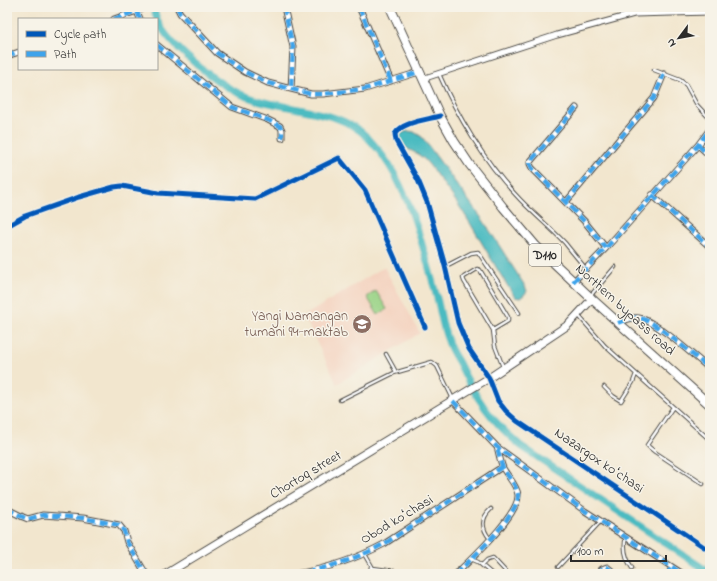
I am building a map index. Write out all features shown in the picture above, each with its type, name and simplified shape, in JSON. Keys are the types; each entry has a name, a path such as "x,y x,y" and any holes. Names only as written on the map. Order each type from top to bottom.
{"main road":[{"name":"Northern bypass road","path":"390,7 440,116 454,141 470,165 503,207 536,246 590,298 710,405"},
{"name":"Chortoq street","path":"166,574 504,369 568,325 578,315 590,298"}],"street":[{"path":"177,7 180,13 217,53 245,72 262,80 311,94 365,89 391,81 439,74 558,35 634,14 710,12"},
{"path":"284,7 292,47 291,89"},
{"path":"359,7 391,81"},
{"path":"634,7 634,14"},
{"path":"116,18 136,9 145,8"},
{"path":"158,47 232,107 280,126 282,130 282,138"},
{"path":"7,56 18,52"},
{"path":"566,202 654,98 664,74"},
{"path":"576,108 530,162 530,164 532,168 585,222 606,248"},
{"name":"Nazargox koʻchasi","path":"440,116 404,126 395,134 396,142 418,180 427,202 445,266 458,323 469,349 498,401 517,421 710,551"},
{"path":"574,282 698,145 710,129"},
{"path":"698,145 710,156"},
{"path":"7,226 25,216 79,197 122,186 158,193 255,199 339,158 365,190 425,327"},
{"path":"652,195 710,247"},
{"path":"618,323 634,317 653,323 710,369"},
{"path":"456,399 497,447 626,537 669,571 683,574"},
{"path":"456,574 509,517 516,502 518,494 502,467 497,447"},
{"name":"Obod koʻchasi","path":"295,574 322,569 365,554 384,544 502,467"},
{"path":"7,509 28,519 43,515 83,518 119,525 124,531 127,542 146,574"},
{"path":"597,574 602,569 607,567 616,574"}],"lane":[{"path":"654,70 680,80 686,85 697,105 710,119"},
{"path":"439,74 446,91 476,142 497,173 515,194 564,243 587,269"},
{"path":"445,266 471,253 478,252 519,313"},
{"path":"590,298 615,267"},
{"path":"493,330 508,321 508,317 480,270 477,269 463,278 493,330 495,346 504,369"},
{"path":"578,315 605,346 710,440"},
{"path":"386,354 396,372"},
{"path":"340,400 396,372 432,362 437,366 456,399"},
{"path":"604,387 613,396 621,401 633,382 636,374"},
{"path":"673,407 647,445 703,484"},
{"path":"490,539 486,532 483,520 485,515 491,509"},
{"path":"558,567 601,521"},
{"path":"626,537 625,548 632,568"},
{"path":"365,554 371,566 376,569 415,574"},
{"path":"482,565 487,560 493,558 508,574"},
{"path":"471,559 482,565 492,574"},
{"path":"370,574 371,566"}],"shaded area":[{"name":"Yangi Namangan tumani 94-maktab","path":"384,267 420,333 337,384 304,316"}],"green space":[{"path":"376,291 387,309 378,315 367,297"}],"water":[{"path":"408,131 414,132 422,137 483,220 525,286 527,291 520,298 515,297 461,209 431,167 422,157 403,144 399,137 402,133"}],"waterway":[{"path":"153,7 157,18"},
{"path":"158,22 173,42 196,64 208,74 233,90 247,97 261,101 326,115 348,123 367,137 394,173 404,193 420,237 450,347 471,387 485,408 501,428 521,446 710,573"}],"marked path":[{"path":"117,18 137,11 136,7"},
{"path":"140,18 137,11 148,7"},
{"path":"177,7 180,13 217,53 245,72 268,83 311,94 323,94 365,89 419,72"},
{"path":"284,7 293,47 291,89"},
{"path":"359,7 391,81"},
{"path":"158,46 232,107 280,126 282,130 282,138"},
{"path":"7,56 18,52"},
{"path":"566,202 654,98 664,74"},
{"path":"576,108 530,162 530,164 532,168 585,222 606,248"},
{"path":"573,282 606,248 698,145 710,129"},
{"path":"698,145 710,156"},
{"path":"652,195 710,247"},
{"path":"618,323 634,318 646,320 665,332 710,369"},
{"path":"453,401 497,447 585,511 683,574"},
{"path":"456,574 503,525 516,504 518,495 517,491 503,468 497,447"},
{"path":"295,574 341,563 384,544 502,467"},
{"path":"7,509 28,519 43,515 83,518 119,525 124,531 127,542 146,574"},
{"path":"597,574 602,569 607,567 616,574"},
{"path":"666,574 671,569"}],"cycle path":[{"path":"440,116 415,122 403,127 395,134 396,141 418,180 427,202 445,266 458,323 469,349 489,378 498,401 517,421 710,551"},
{"path":"7,226 25,216 79,197 122,186 158,193 255,199 339,158 365,190 425,327"}],"place":[{"name":"Yangi Namangan tumani 94-maktab","path":"362,324"}]}
